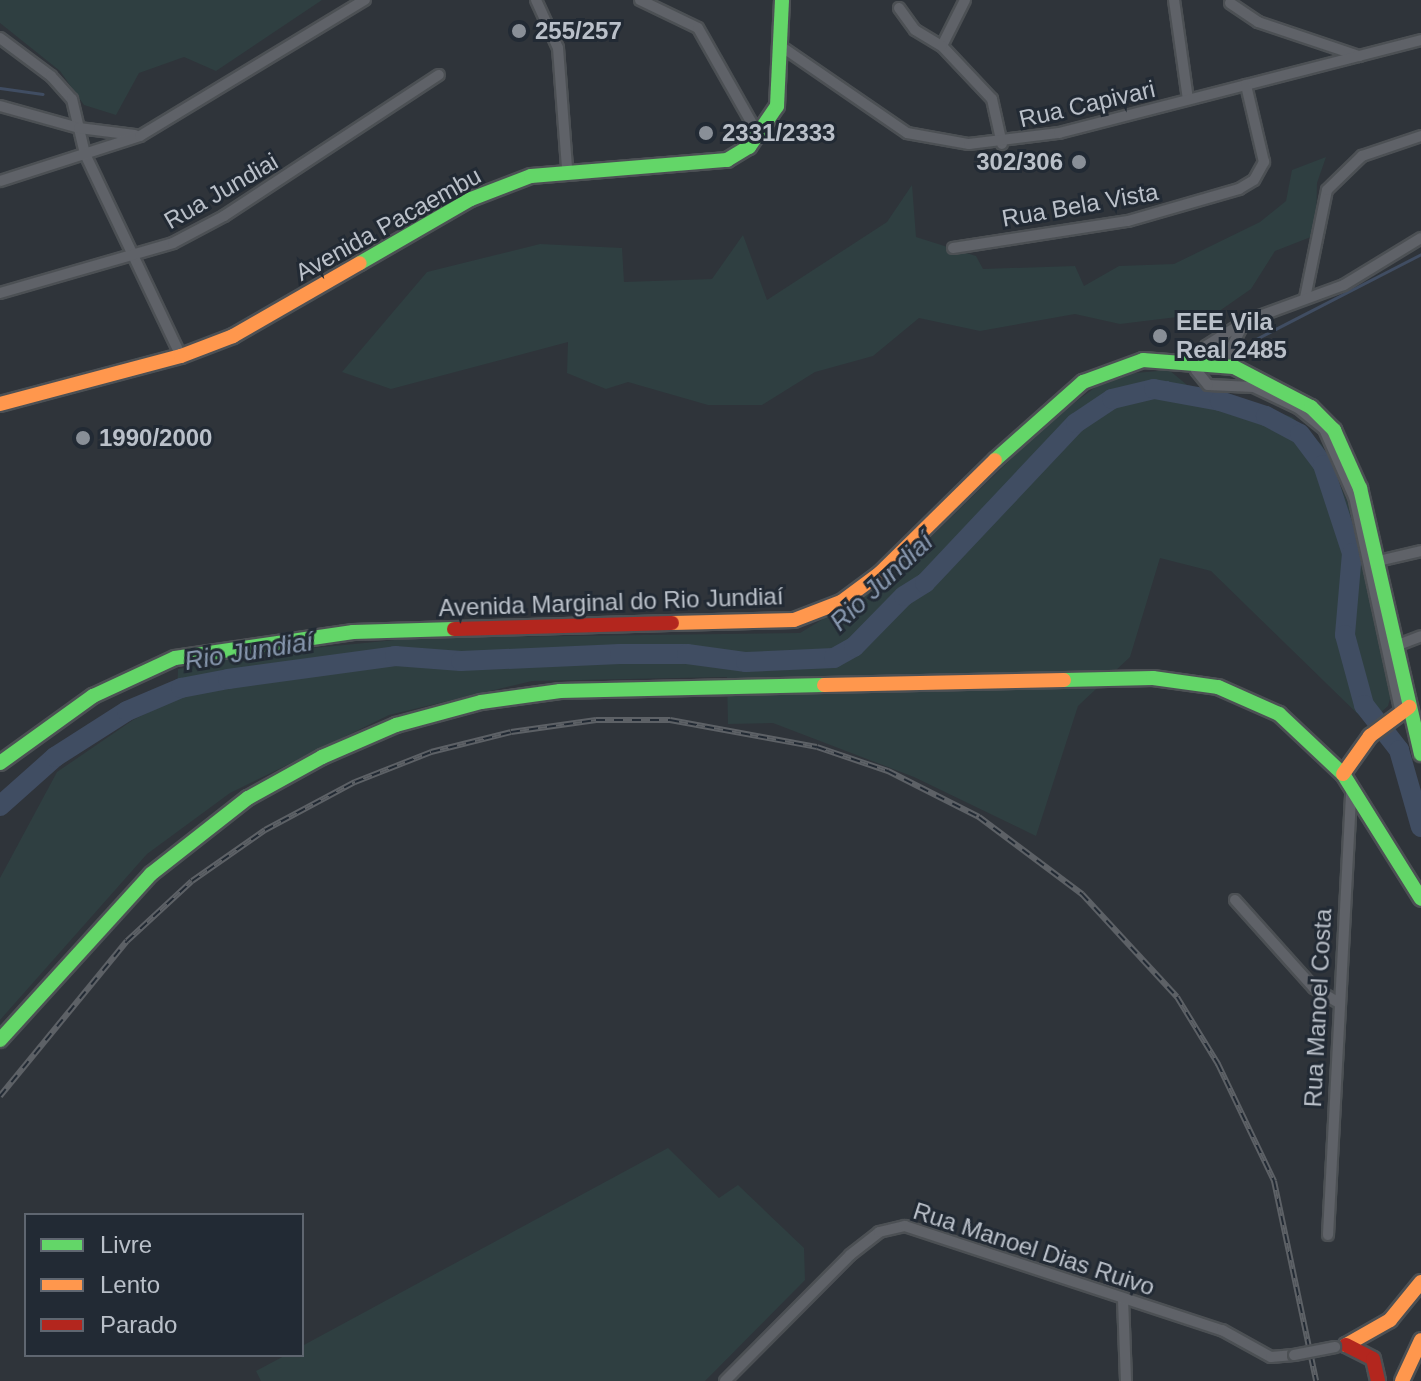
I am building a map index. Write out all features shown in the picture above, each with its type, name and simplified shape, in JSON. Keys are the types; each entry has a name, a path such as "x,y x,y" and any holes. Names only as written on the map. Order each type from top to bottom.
{"main road":[{"name":"Avenida Pacaembu","path":"0,404 181,356 233,336 471,199 531,176 567,169 713,163 749,147 777,106 782,0"},
{"name":"Avenida Marginal do Rio Jundiaí","path":"0,763 93,696 175,658 353,632 794,620 841,602 880,573 1050,406 1083,382 1143,360 1199,361 1234,367 1311,407 1334,430 1360,488 1401,711 1421,754"},
{"path":"0,1040 151,874 248,798 322,757 396,725 481,702 560,691 1182,680 1248,696 1279,714 1347,779 1421,899"},
{"path":"1347,779 1361,748 1401,711"},
{"path":"1341,1346 1390,1320 1421,1282"},
{"path":"1402,1381 1421,1340"},
{"path":"1341,1346 1373,1359 1378,1381"}],"street":[{"path":"0,181 140,136 365,0"},
{"path":"536,0 558,48 567,169"},
{"path":"640,0 698,28 759,136"},
{"path":"942,46 965,0"},
{"path":"1174,0 1188,99"},
{"path":"1230,3 1258,22 1361,57"},
{"path":"899,8 915,30 942,46 992,99 1002,144"},
{"path":"0,38 68,92 85,154 181,356"},
{"name":"Rua Capivari","path":"782,47 907,133 934,141 1002,144 1421,40"},
{"name":"Rua Jundiai","path":"0,293 136,256 224,216 439,75"},
{"name":"Rua Bela Vista","path":"953,248 1128,221 1239,189 1254,180 1264,162 1246,85"},
{"path":"0,106 79,128 140,136"},
{"path":"1305,298 1331,183 1362,156 1421,136"},
{"path":"1421,238 1344,285 1246,321 1208,344 1199,361 1198,378 1208,385 1254,387 1298,408 1324,429 1354,497 1372,562 1421,551"},
{"path":"1234,367 1230,350 1246,321"},
{"path":"1208,344 1230,350"},
{"path":"1391,647 1421,636"},
{"name":"Rua Manoel Costa","path":"1328,1235 1347,779"},
{"path":"1235,900 1314,988 1337,1002"},
{"name":"Rua Manoel Dias Ruivo","path":"725,1381 850,1255 887,1228 918,1228 1244,1340 1271,1357 1341,1346"},
{"path":"1123,1299 1126,1381"}],"shaded area":[{"path":"0,0 322,0 216,71 184,57 139,73 116,115 84,105 60,71 0,23"},
{"path":"1326,157 1317,183 1316,235 1275,251 1251,289 1218,312 1120,324 1075,314 980,331 919,318 873,356 815,372 762,405 708,405 628,382 606,389 567,373 568,342 391,389 342,372 427,272 540,244 622,248 624,282 712,279 743,235 767,300 887,222 912,185 916,237 976,256 983,269 1075,266 1084,286 1119,266 1174,264 1260,222 1286,201 1292,170"},
{"path":"1169,370 1187,385 1292,417 1322,445 1354,516 1391,695 1388,706 1368,724 1211,571 1160,558 1130,657 1078,706 1036,836 914,777 773,723 728,724 727,677 532,681 389,715 230,793 147,854 0,1020 0,878 57,772 133,720 177,698 178,669 263,653 415,638 800,633 887,580 1051,420 1112,375"},
{"path":"668,1148 719,1198 738,1185 804,1248 805,1280 705,1381 261,1381 256,1371 282,1357 304,1357 304,1345"}],"waterway":[{"path":"0,88 43,94"},
{"path":"1254,340 1421,254"},
{"path":"1154,389 1167,382"},
{"name":"Rio Jundiaí","path":"0,806 55,757 127,711 181,688 228,679 395,656 461,661 620,654 687,654 746,662 834,658 854,647 904,596 925,583 1076,423 1112,399 1154,389 1220,401 1266,416 1300,434 1323,465 1352,553 1345,635 1364,705 1399,750 1421,827"}],"railway":[{"path":"0,1096 127,941 192,881 265,830 355,782 431,752 511,732 596,720 670,720 817,747 888,771 979,817 1082,894 1177,997 1218,1064 1274,1181 1316,1381"}],"traffic: fast":[{"path":"360,263 471,199 531,176 727,160 749,147 777,106 782,0"},
{"path":"995,460 1083,382 1143,360 1234,367 1311,407 1334,430 1360,488 1421,754"},
{"path":"0,763 93,696 175,658 353,632 454,629"},
{"path":"1064,680 1153,678 1218,687 1279,714 1343,774 1421,899"},
{"path":"0,1040 151,874 248,798 322,757 396,725 481,702 560,691 824,685"}],"traffic: slow":[{"path":"0,404 181,356 233,336 360,263"},
{"path":"672,623 794,620 841,602 880,573 995,460"},
{"path":"824,685 1064,680"},
{"path":"1343,774 1370,736 1409,707"},
{"path":"1346,1345 1390,1320 1421,1282"},
{"path":"1402,1381 1421,1340"}],"traffic: jam":[{"path":"454,629 672,623"},
{"path":"1346,1345 1373,1359 1378,1381"}],"place":[{"name":"255/257","path":"519,31"},
{"name":"2331/2333","path":"706,133"},
{"name":"302/306","path":"1079,162"},
{"name":"EEE Vila Real 2485","path":"1160,336"},
{"name":"1990/2000","path":"83,438"}]}
